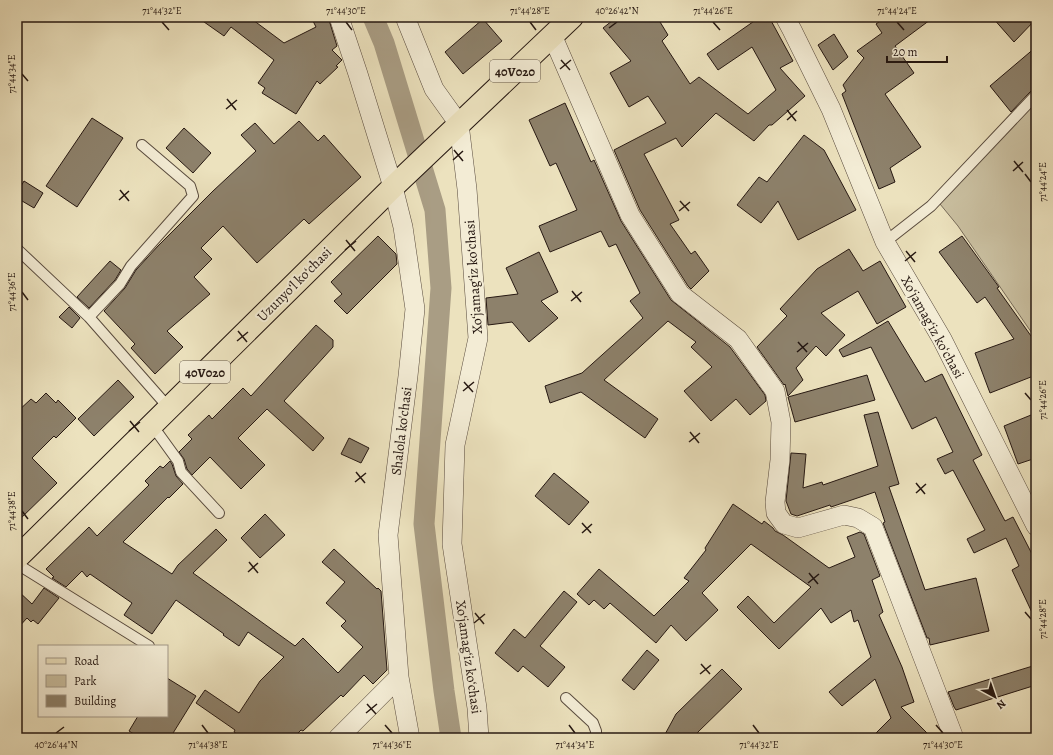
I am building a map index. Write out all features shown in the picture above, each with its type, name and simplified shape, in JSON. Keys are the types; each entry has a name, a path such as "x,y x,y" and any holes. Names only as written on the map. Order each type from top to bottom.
{"main road":[{"name":"40V020","path":"393,187 572,17"},
{"name":"Uzunyoʻl koʻchasi","path":"17,558 393,187"}],"street":[{"path":"339,17 393,187"},
{"path":"405,17 434,89 459,124"},
{"name":"Xoʻjamagʻiz koʻchasi","path":"785,17 830,108 885,242 942,339 1036,526"},
{"path":"552,36 630,215 680,294 738,339 775,391 781,422 780,460 775,502 776,513 784,524 798,528 844,515 858,518 873,527 954,738"},
{"name":"Xoʻjamagʻiz koʻchasi","path":"459,124 467,189 478,338 455,444 452,544 477,708 479,738"},
{"name":"Shalola ko'chasi","path":"393,187 403,227 415,309 388,535 399,677 410,738"},
{"path":"338,738 399,677"}],"lane":[{"path":"885,242 932,206 1036,95"},
{"path":"89,318 120,284 131,266 193,196 190,186 142,145"},
{"path":"17,249 89,318 168,408"},
{"path":"152,425 178,461 181,472 219,513"},
{"path":"17,564 147,645"},
{"path":"566,698 593,723 596,731 596,738"}],"green space":[{"path":"1036,97 1036,339 958,226 940,204"}],"building":[{"path":"197,17 249,17 284,43 316,27 311,17 328,17 337,46 332,50 342,60 336,66 338,67 320,84 317,81 296,114 262,93 265,88 258,83 274,60 231,27 224,36"},
{"path":"617,17 657,17 668,35 662,41 690,84 699,77 748,114 776,90 752,47 718,70 707,54 760,17 769,17 793,61 780,68 805,96 772,125 769,125 754,141 716,113 682,147 676,138 644,154 679,220 670,224 691,254 695,251 709,271 691,289 640,210 614,150 666,123 648,96 629,107 610,73 631,61 603,28"},
{"path":"886,17 934,17 895,46 914,73 885,94 921,147 890,168 895,182 879,189 842,94 846,91 843,85 864,58 857,51 882,33 876,24"},
{"path":"992,17 1036,17 1036,19 1014,42"},
{"path":"483,19 502,41 463,74 445,52"},
{"path":"834,34 848,57 833,70 818,45"},
{"path":"1036,47 1036,89 1031,91 1011,112 990,86"},
{"path":"565,103 591,162 594,160 621,221 671,300 730,347 765,395 766,401 750,415 736,399 711,421 684,391 712,367 691,347 696,342 668,321 604,380 658,419 645,438 581,392 550,403 545,386 582,373 643,318 630,301 640,293 616,244 609,247 601,231 550,252 539,226 577,210 556,163 550,166 529,120"},
{"path":"92,118 123,138 77,207 46,186"},
{"path":"299,121 318,141 324,135 361,177 309,224 304,219 257,263 223,226 201,248 212,259 194,277 210,294 167,331 183,347 155,374 131,348 135,344 104,311 125,288 136,270 158,246 213,191 256,151 241,135 255,123 274,144"},
{"path":"184,128 211,153 193,173 166,148"},
{"path":"804,135 824,150 856,210 798,240 778,201 761,223 737,205 759,177 767,182"},
{"path":"24,181 43,193 34,208 17,198 17,193"},
{"path":"378,236 396,254 397,264 347,314 334,301 342,294 331,282"},
{"path":"962,236 999,287 997,288 1036,343 1036,375 990,393 975,353 1014,339 985,297 977,303 939,252"},
{"path":"849,249 863,271 880,261 906,307 877,324 858,291 821,313 845,335 826,356 816,346 796,368 803,380 788,396 785,384 784,385 757,347 787,316 780,309 817,269"},
{"path":"539,252 558,292 541,301 558,318 529,342 512,322 488,325 486,298 518,294 506,268"},
{"path":"110,261 121,270 115,280 89,308 77,297"},
{"path":"69,307 80,318 72,328 59,317"},
{"path":"888,321 925,382 942,374 982,455 973,460 1005,521 1013,517 1032,554 1036,552 1036,621 1012,570 1019,566 1006,538 974,553 967,539 985,530 953,470 945,474 937,459 953,452 936,417 912,429 871,347 843,357 839,350"},
{"path":"316,325 333,340 333,347 284,401 324,438 313,451 267,409 238,438 265,465 241,489 210,457 192,475 187,469 184,459 179,452 192,439 188,435 209,415 212,419 243,388 251,396"},
{"path":"867,375 875,400 795,422 788,397"},
{"path":"118,380 134,397 94,436 78,419"},
{"path":"46,393 56,403 58,400 76,418 56,438 54,436 32,458 57,483 17,522 17,412 31,399 36,403"},
{"path":"878,412 899,484 889,487 925,590 976,578 989,631 930,645 929,638 927,638 883,523 885,522 875,492 831,507 830,505 797,516 791,514 786,501 791,453 806,454 803,488 822,482 823,485 878,466 864,415"},
{"path":"1036,413 1036,458 1018,464 1004,426"},
{"path":"349,438 369,448 361,463 341,454"},
{"path":"170,461 176,476 183,484 123,542 172,574 178,565 216,529 227,540 193,573 295,646 303,638 338,673 363,647 341,626 346,621 326,603 345,582 322,562 334,549 381,591 387,670 373,684 364,675 343,697 341,695 303,731 301,730 293,738 243,738 234,732 235,730 196,703 205,690 239,713 260,681 284,657 248,632 239,646 176,600 152,634 124,615 132,603 90,574 87,577 82,571 66,587 52,578 54,577 46,569 89,527 97,536 149,485 145,481 160,466 163,468"},
{"path":"554,473 589,502 569,525 535,496"},
{"path":"733,504 762,524 764,521 775,531 783,535 829,568 855,557 847,537 860,532 864,534 880,576 872,580 883,612 879,615 902,667 914,702 901,707 932,738 871,738 891,718 875,679 842,706 829,692 871,657 858,620 854,622 851,610 831,623 821,608 779,649 737,607 748,596 774,623 811,587 751,544 702,593 718,610 686,641 671,625 656,643 610,603 604,609 594,600 589,605 577,594 599,569 654,616 689,581 684,578 706,550 705,548"},
{"path":"265,514 285,535 260,558 241,538"},
{"path":"44,588 59,598 38,624 33,620 31,622 27,618 17,629 17,590 32,604"},
{"path":"564,591 577,602 540,646 565,667 548,687 523,666 518,672 495,653 514,629 525,638"},
{"path":"647,650 659,660 634,690 622,680"},
{"path":"1036,665 1036,685 956,710 954,707 948,692"},
{"path":"722,669 742,689 698,732 694,738 663,738 676,714"},
{"path":"168,679 196,696 170,738 140,738 129,731 137,717 168,717"}],"waterway":[{"path":"373,17 384,43 435,210 441,288 424,524 451,738"}]}
